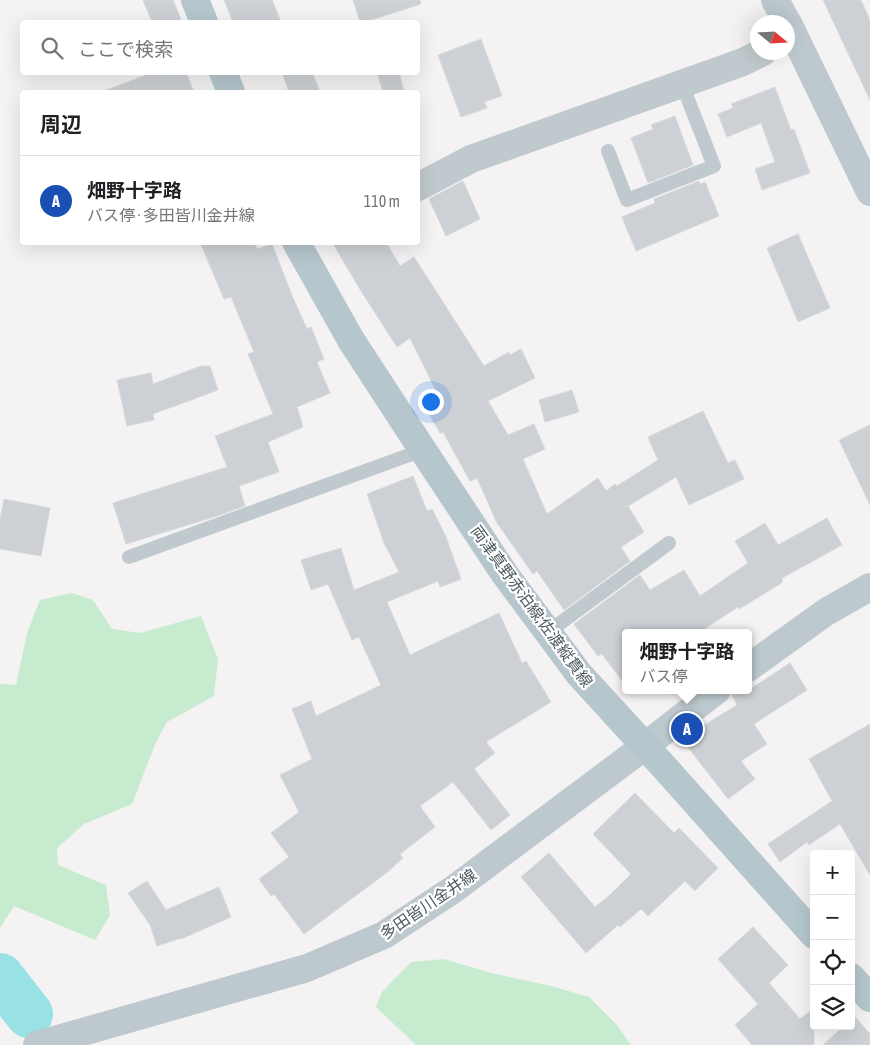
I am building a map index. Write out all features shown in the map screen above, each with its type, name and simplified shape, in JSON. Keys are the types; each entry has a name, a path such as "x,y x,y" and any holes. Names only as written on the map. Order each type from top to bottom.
{"main road":[{"path":"195,0 203,20"},
{"path":"776,0 782,15"},
{"path":"795,43 870,192"},
{"path":"224,75 230,90"},
{"name":"両津真野赤泊線;佐渡縦貫線","path":"298,245 352,340 423,450 504,573 579,674 810,931"},
{"path":"752,665 826,612 870,587"},
{"name":"多田皆川金井線","path":"37,1045 307,968 384,936 454,889 712,694"},
{"path":"855,981 870,998"}],"street":[{"path":"420,186 471,159 750,59"}],"lane":[{"path":"608,151 627,200 714,166 682,84"},
{"path":"129,557 423,450"},
{"path":"548,632 669,543"}],"green space":[{"path":"72,593 93,600 112,629 140,633 201,616 218,659 214,696 167,722 156,742 132,804 84,824 57,848 58,865 106,885 110,915 95,940 14,906 0,928 0,684 16,685 27,633 40,600"},
{"path":"444,959 491,973 551,986 589,997 616,1024 631,1045 416,1045 376,1007 382,992 411,962"}],"building":[{"path":"143,0 173,0 181,20 151,20"},
{"path":"224,0 272,0 280,20 232,20"},
{"path":"353,0 420,0 421,4 371,20 359,20"},
{"path":"823,0 861,0 870,20 870,100"},
{"path":"481,39 502,96 484,102 487,108 461,117 438,55"},
{"path":"146,75 187,75 193,90 107,90"},
{"path":"283,75 313,75 319,90 288,90"},
{"path":"378,75 400,75 404,90 382,90"},
{"path":"775,87 791,130 794,129 810,173 762,190 755,169 775,162 761,123 727,137 718,114 733,108 731,104"},
{"path":"675,116 693,165 648,183 631,138 653,129 651,125"},
{"path":"463,181 480,219 446,236 429,199"},
{"path":"699,181 700,184 705,182 719,216 636,251 622,217 655,203 654,199"},
{"path":"798,234 830,308 798,322 767,248"},
{"path":"201,245 256,245 257,249 272,245 307,329 311,327 324,359 317,362 330,393 297,407 303,427 268,442 279,472 239,486 245,506 126,544 113,503 227,467 215,436 273,414 248,354 254,352 231,297 224,299"},
{"path":"334,245 388,245 400,266 414,257 484,366 509,352 510,355 521,349 535,378 488,401 508,435 534,424 545,449 523,459 547,514 598,478 606,491 658,460 648,437 703,411 728,463 735,460 744,479 689,505 676,477 628,506 644,532 621,547 630,561 564,610 537,571 533,574 497,523 477,478 470,481 443,432 440,433 422,402 437,393 410,338 397,347"},
{"path":"201,366 210,366 218,390 153,414 154,420 127,426 117,380 151,373 153,384"},
{"path":"572,390 579,412 545,422 539,400"},
{"path":"870,425 870,505 839,440"},
{"path":"413,476 427,511 432,509 446,537 461,579 440,587 438,581 387,602 410,655 499,613 522,663 526,661 551,702 486,742 495,753 474,769 510,815 491,830 453,782 420,806 435,827 400,854 403,858 385,874 304,934 274,894 271,896 259,879 289,857 271,833 299,812 280,775 312,759 292,709 311,701 316,716 381,685 359,637 352,640 328,584 311,590 301,560 341,548 354,590 399,572 384,543 367,494"},
{"path":"4,499 50,508 41,556 0,549 0,519"},
{"path":"827,518 842,545 782,578 783,581 780,584 739,609 738,607 704,629 622,629 622,681 602,654 598,656 574,624 640,575 650,590 684,570 700,596 748,563 735,541 765,523 778,545"},
{"path":"790,663 807,690 754,724 767,744 741,761 755,779 728,799 687,746 693,732 737,705 732,694 752,694 752,688"},
{"path":"870,724 870,875 840,824 809,845 807,842 780,862 768,844 832,801 809,759"},
{"path":"635,793 674,833 679,828 718,868 695,891 685,881 648,916 641,909 620,927 618,925 586,953 521,877 549,853 595,907 631,874 593,834"},
{"path":"147,881 166,910 219,887 231,917 181,939 157,946 150,925 128,893"},
{"path":"753,927 788,965 769,983 800,1019 810,1011 810,1030 814,1030 814,1045 752,1045 735,1025 758,1004 718,959"},
{"path":"855,1017 870,1034 870,1045 823,1045 840,1030 855,1030"}],"waterway":[{"path":"0,977 29,1014"}],"place":[{"name":"畑野十字路","path":"687,729"}]}
